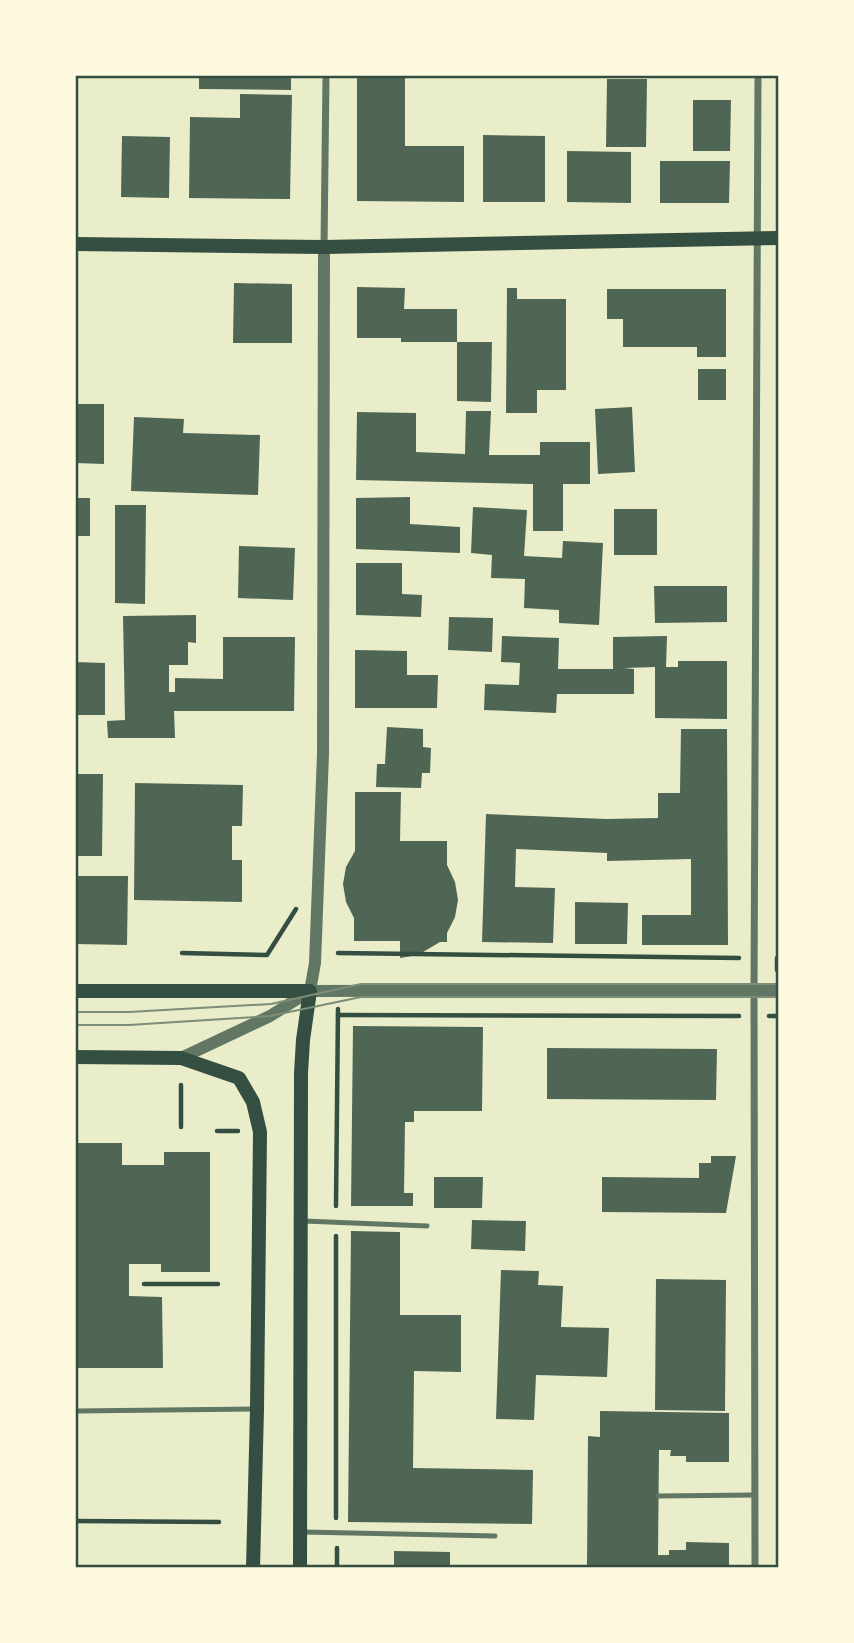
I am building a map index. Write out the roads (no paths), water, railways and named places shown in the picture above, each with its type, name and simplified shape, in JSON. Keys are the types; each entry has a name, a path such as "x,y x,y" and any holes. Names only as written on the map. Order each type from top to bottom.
{"main road":[{"path":"75,244 324,247 779,238"},
{"path":"75,991 310,991 301,1073 300,1568"},
{"path":"75,1056 181,1058 239,1078 253,1102 260,1132 253,1568"}],"street":[{"path":"310,991 315,963 323,754 326,75"},
{"path":"755,1568 754,958 758,75"},
{"path":"181,1058 270,1016 310,991 779,990"}],"lane":[{"path":"300,1221 427,1226"},
{"path":"75,1411 257,1409"},
{"path":"658,1496 755,1495"},
{"path":"300,1532 495,1536"}],"tram line":[{"path":"75,1012 129,1012 271,1004 361,984 779,984"},
{"path":"75,1025 129,1025 270,1016 361,997 779,997"}]}
